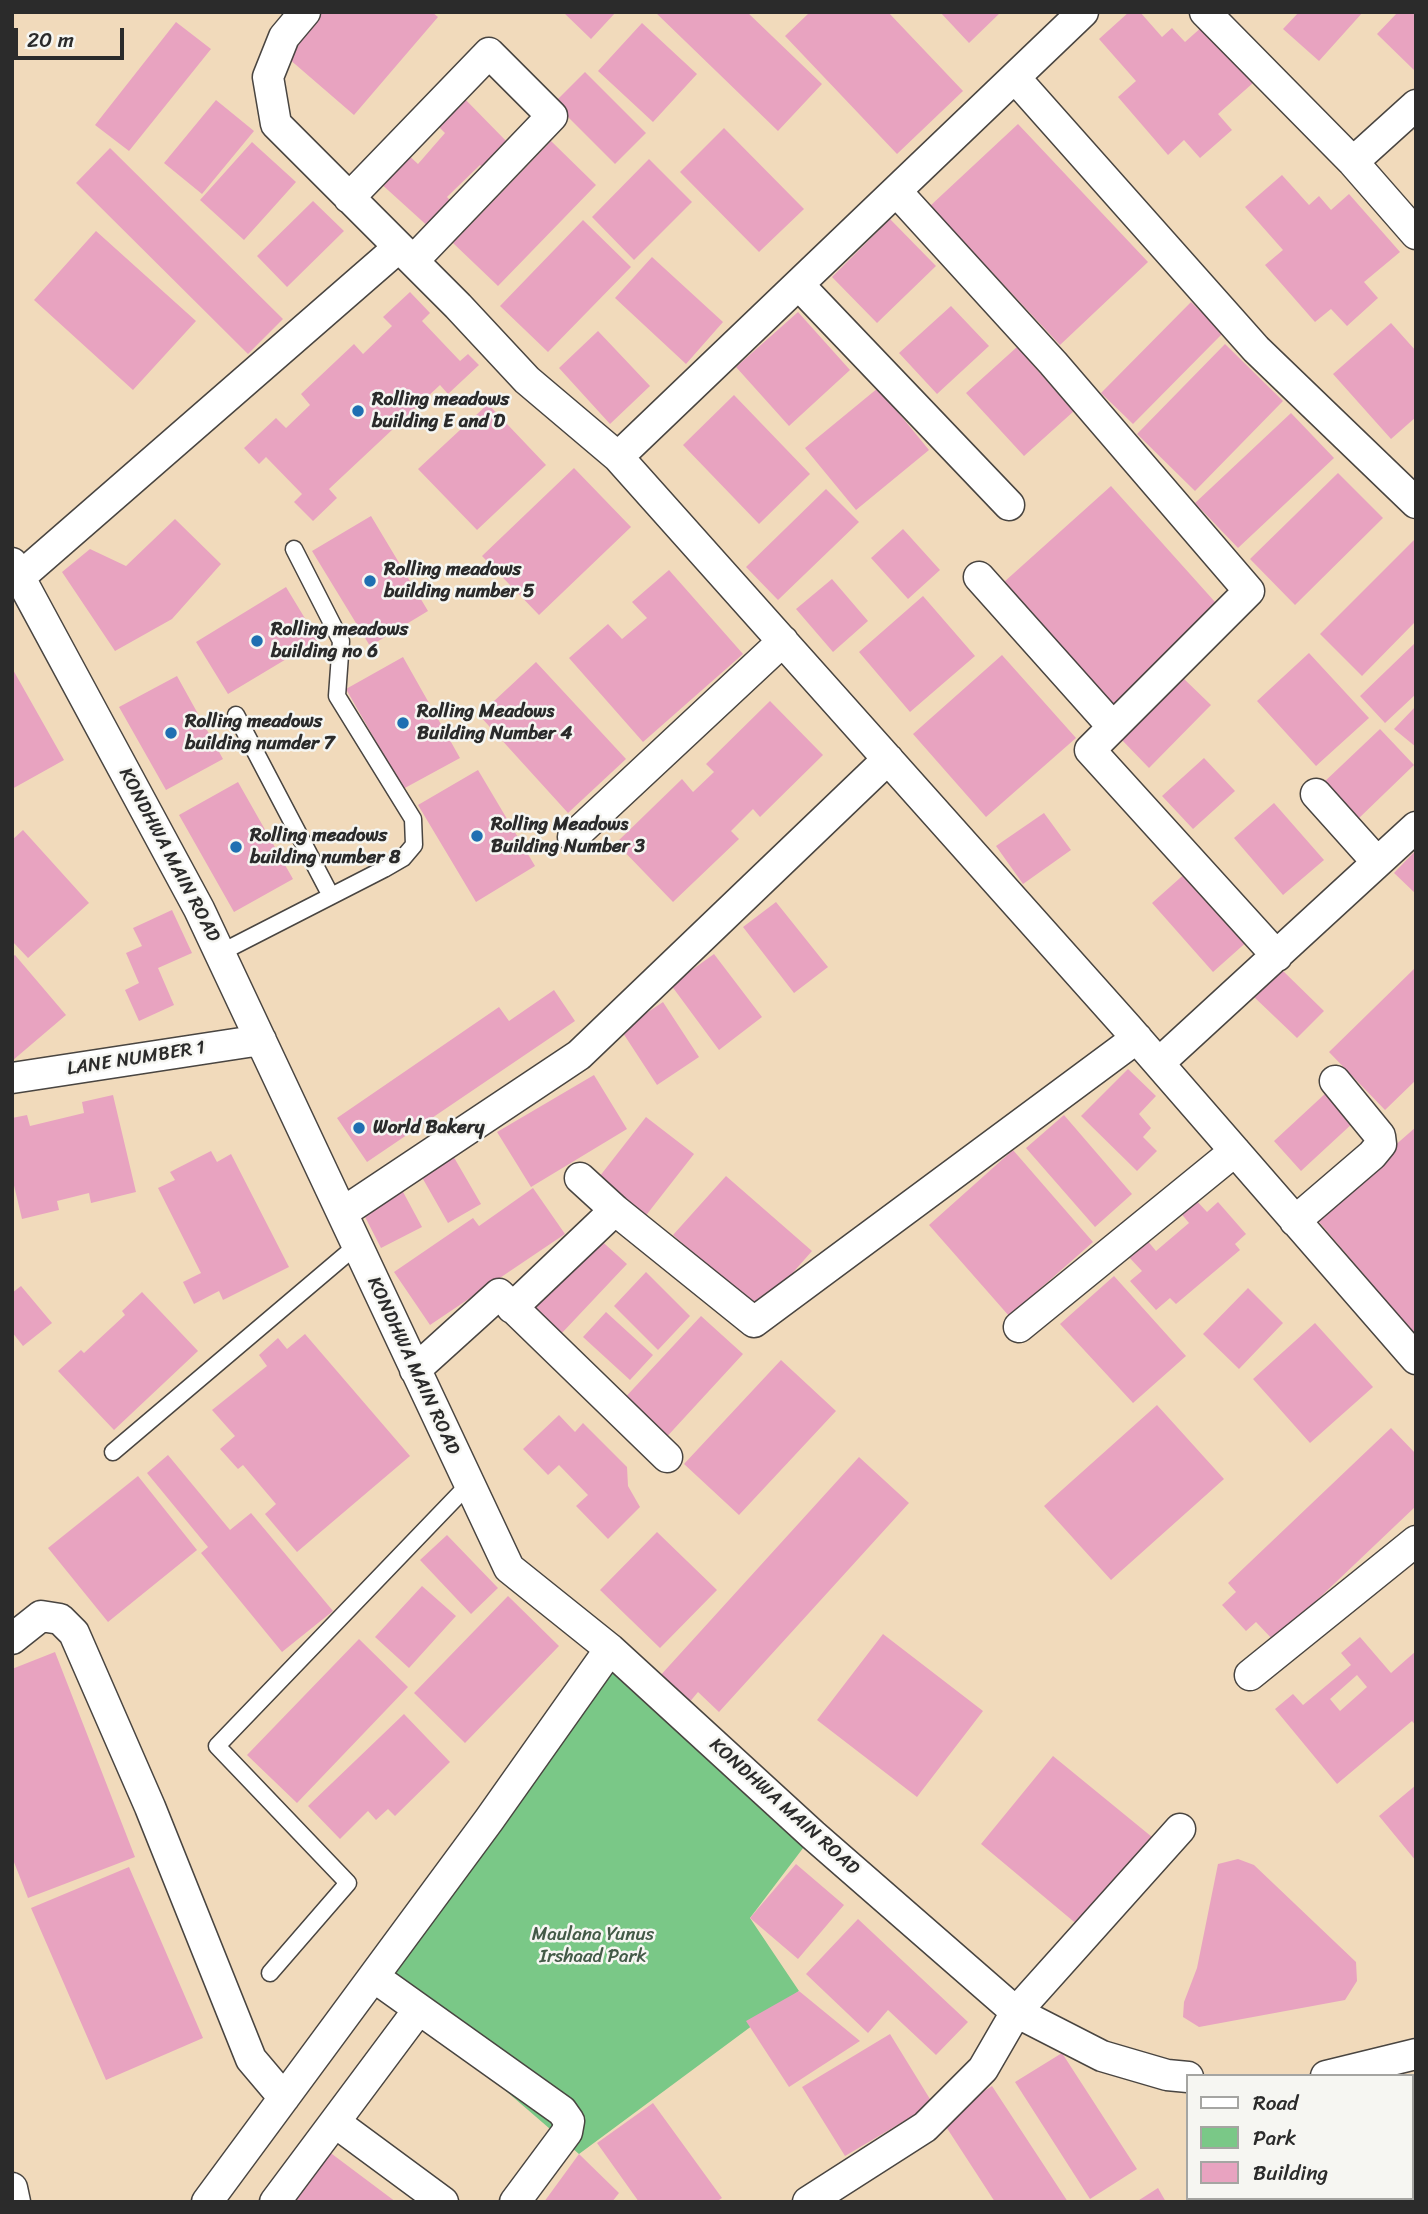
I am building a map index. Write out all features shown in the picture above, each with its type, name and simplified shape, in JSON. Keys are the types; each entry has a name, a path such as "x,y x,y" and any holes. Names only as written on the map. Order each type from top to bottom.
{"street":[{"path":"304,12 284,37 268,76 276,124 527,380 618,457 1137,1038 1416,1359"},
{"path":"618,457 1083,12"},
{"path":"1205,12 1353,162 1416,234"},
{"path":"16,570 406,254 552,116 489,53 349,198"},
{"path":"1016,79 1256,349 1416,503"},
{"path":"1353,162 1416,105"},
{"path":"897,192 1054,363 1249,592 1090,750 1277,956"},
{"path":"799,285 1009,505"},
{"name":"KONDHWA MAIN ROAD","path":"16,570 199,909 509,1568 610,1649 813,1835 1016,2012 1102,2056 1167,2075 1186,2077"},
{"path":"979,577 1113,727"},
{"path":"573,837 783,641"},
{"path":"342,1213 579,1055 888,759"},
{"path":"1316,794 1377,862"},
{"path":"1159,1063 1416,827"},
{"path":"580,1178 615,1210 754,1322 1137,1038"},
{"name":"LANE NUMBER 1","path":"12,1077 261,1040"},
{"path":"1295,1220 1372,1155 1381,1144 1380,1136 1335,1081"},
{"path":"1018,1327 1235,1151"},
{"path":"512,1308 615,1210"},
{"path":"415,1370 499,1294 667,1457"},
{"path":"1250,1675 1416,1541"},
{"path":"12,1639 41,1616 60,1619 74,1633 150,1807 251,2059 284,2098"},
{"path":"207,2202 374,1977 610,1649"},
{"path":"808,2202 925,2127 983,2069 1016,2012 1180,1829"},
{"path":"374,1977 562,2111 569,2121 567,2132 515,2202"},
{"path":"275,2202 419,2009"},
{"path":"1334,2074 1416,2054"},
{"path":"335,2123 443,2202"},
{"path":"12,2188 15,2202"}],"lane":[{"path":"220,953 403,858 414,845 413,819 337,696 341,641 294,549"},
{"path":"236,715 331,896"},
{"path":"113,1452 356,1246"},
{"path":"270,1973 348,1883 217,1746 469,1484"}],"green space":[{"name":"Maulana Yunus Irshaad Park","path":"610,1649 813,1835 750,1918 799,1991 579,2154 374,1977"}],"building":[{"path":"315,12 432,12 438,17 354,115 281,52"},
{"path":"563,12 616,12 591,39"},
{"path":"655,12 747,12 822,84 778,131"},
{"path":"810,12 888,12 963,91 897,154 785,36"},
{"path":"940,12 1001,12 969,43"},
{"path":"1129,12 1140,12 1162,37 1172,28 1185,42 1203,26 1253,83 1218,114 1232,130 1200,158 1184,140 1168,155 1118,97 1136,81 1099,39"},
{"path":"1299,12 1363,12 1319,61 1283,29"},
{"path":"1398,12 1416,12 1416,72 1377,34"},
{"path":"176,22 211,49 129,151 95,125"},
{"path":"642,23 697,74 653,122 598,71"},
{"path":"585,72 646,133 615,164 554,103"},
{"path":"461,95 510,145 486,171 480,165 447,197 456,206 432,230 378,181 405,152 418,164 445,133 434,122"},
{"path":"216,100 254,131 202,194 164,163"},
{"path":"1018,124 1148,262 1060,345 930,206"},
{"path":"724,128 804,209 759,252 680,172"},
{"path":"551,141 596,185 498,286 453,243"},
{"path":"252,142 296,182 244,240 200,200"},
{"path":"110,148 283,319 248,354 76,183"},
{"path":"649,159 692,202 634,260 592,217"},
{"path":"1282,175 1309,205 1319,196 1331,210 1349,194 1400,252 1364,282 1378,298 1347,326 1331,309 1315,322 1265,265 1283,250 1245,207"},
{"path":"313,201 344,231 287,287 257,256"},
{"path":"890,219 936,266 877,323 832,277"},
{"path":"583,220 631,267 548,352 500,306"},
{"path":"96,231 196,321 133,390 34,300"},
{"path":"652,257 723,322 686,364 615,298"},
{"name":"Rolling meadows building E and D","path":"410,292 430,313 422,321 460,361 468,354 479,365 448,394 440,385 329,489 337,498 313,521 294,502 302,494 266,457 259,464 244,448 276,418 286,428 310,405 301,394 354,344 363,354 392,326 383,317"},
{"path":"1191,302 1223,333 1133,424 1101,393"},
{"path":"951,306 989,346 937,394 899,353"},
{"path":"798,312 850,370 789,426 736,367"},
{"path":"1391,323 1416,351 1416,417 1391,439 1333,374"},
{"path":"598,331 650,386 610,424 559,368"},
{"path":"1225,344 1283,401 1195,491 1137,434"},
{"path":"1017,347 1074,411 1024,456 966,393"},
{"path":"878,388 929,450 856,510 805,448"},
{"path":"734,395 810,474 759,524 683,445"},
{"path":"488,404 546,465 477,530 418,469"},
{"path":"1291,413 1334,458 1238,548 1195,503"},
{"path":"574,468 631,527 539,615 482,556"},
{"path":"1338,473 1383,518 1295,605 1250,559"},
{"path":"1111,486 1224,612 1108,717 994,591"},
{"path":"826,489 859,522 778,600 746,567"},
{"name":"Rolling meadows building number 5","path":"371,516 428,611 370,646 312,551"},
{"path":"175,519 221,564 172,619 115,651 62,572 90,549 126,566"},
{"path":"903,529 940,570 908,599 871,558"},
{"path":"1416,538 1416,621 1362,676 1320,634"},
{"path":"669,570 743,654 643,742 569,658 608,624 622,639 647,618 632,602"},
{"path":"832,579 868,621 833,652 796,609"},
{"name":"Rolling meadows building no 6","path":"286,587 318,640 228,694 196,642"},
{"path":"923,596 975,656 910,712 859,652"},
{"path":"1416,642 1416,694 1385,723 1360,696"},
{"path":"1309,653 1369,718 1316,766 1257,701"},
{"path":"1002,655 1076,738 986,817 913,734"},
{"name":"Rolling Meadows Building Number 4","path":"403,657 460,758 403,789 346,689"},
{"path":"536,662 626,759 568,813 479,715"},
{"path":"12,668 64,760 12,789"},
{"name":"Rolling meadows building numder 7","path":"177,676 223,759 166,790 119,707"},
{"path":"1182,677 1211,705 1149,768 1121,739"},
{"path":"770,701 823,755 760,817 753,809 731,831 739,839 673,902 616,843 682,779 693,792 714,772 706,764"},
{"path":"1416,706 1416,747 1394,729"},
{"path":"1380,729 1414,765 1357,820 1322,784"},
{"path":"1204,758 1235,791 1193,829 1162,796"},
{"name":"Rolling Meadows Building Number 3","path":"478,770 535,866 476,902 418,805"},
{"name":"Rolling meadows building number 8","path":"238,782 293,879 234,912 179,815"},
{"path":"1274,803 1324,860 1283,895 1234,838"},
{"path":"1044,813 1071,850 1023,884 996,846"},
{"path":"23,830 89,903 28,958 12,941 12,840"},
{"path":"1416,850 1416,894 1394,873"},
{"path":"1189,870 1250,939 1213,972 1152,903"},
{"path":"776,902 828,967 794,993 743,927"},
{"path":"172,910 192,953 158,968 174,1005 139,1021 125,990 139,983 126,953 142,946 133,928"},
{"path":"714,954 762,1017 719,1050 671,985"},
{"path":"15,955 66,1015 12,1061 12,957"},
{"path":"1416,967 1416,1080 1385,1110 1329,1052"},
{"path":"1280,968 1324,1011 1297,1038 1253,996"},
{"path":"554,990 575,1021 367,1162 337,1118 499,1007 509,1021"},
{"path":"663,1002 699,1057 657,1085 621,1030"},
{"path":"1128,1069 1156,1096 1139,1114 1151,1128 1143,1137 1157,1151 1137,1171 1081,1116"},
{"path":"594,1075 627,1129 531,1187 497,1132"},
{"path":"1327,1092 1354,1122 1301,1171 1274,1141"},
{"path":"113,1095 136,1192 91,1203 89,1193 57,1201 59,1210 22,1219 12,1177 12,1118 27,1115 30,1126 84,1113 82,1102"},
{"path":"1064,1115 1132,1194 1095,1227 1026,1148"},
{"path":"646,1117 694,1154 644,1218 596,1181"},
{"path":"1416,1127 1416,1336 1314,1216"},
{"path":"1013,1150 1093,1242 1009,1316 929,1225"},
{"path":"211,1151 217,1162 231,1154 289,1267 223,1300 219,1291 194,1304 183,1282 201,1273 158,1188 175,1180 170,1172"},
{"path":"452,1154 481,1204 448,1223 419,1172"},
{"path":"726,1176 812,1251 759,1311 673,1235"},
{"path":"533,1188 565,1234 430,1325 394,1272 473,1218 479,1226"},
{"path":"402,1190 422,1227 381,1248 362,1211"},
{"path":"1194,1198 1207,1212 1218,1202 1246,1234 1235,1244 1240,1250 1176,1304 1170,1298 1156,1310 1130,1281 1142,1271 1127,1255 1146,1239 1156,1251 1189,1223 1179,1211"},
{"path":"596,1236 627,1264 561,1334 531,1306"},
{"path":"646,1272 690,1316 658,1350 614,1306"},
{"path":"1114,1276 1186,1356 1133,1403 1060,1324"},
{"path":"21,1286 52,1323 23,1346 12,1332 12,1293"},
{"path":"1248,1288 1283,1323 1239,1369 1203,1334"},
{"path":"142,1292 198,1351 114,1430 58,1371 81,1350 84,1353 125,1315 122,1311"},
{"path":"606,1312 653,1355 630,1380 583,1337"},
{"path":"701,1316 743,1354 662,1442 620,1403"},
{"path":"1315,1323 1373,1387 1310,1443 1253,1379"},
{"path":"305,1334 410,1456 297,1552 265,1514 276,1504 243,1465 238,1469 220,1449 235,1436 212,1410 267,1366 259,1355 278,1338 287,1349"},
{"path":"781,1360 836,1411 739,1515 684,1464"},
{"path":"1157,1405 1224,1479 1111,1580 1044,1506"},
{"path":"559,1415 575,1432 583,1423 627,1467 628,1486 640,1507 608,1539 576,1506 588,1495 559,1465 548,1475 523,1449"},
{"path":"1391,1428 1416,1454 1416,1506 1274,1641 1256,1622 1246,1631 1222,1605 1236,1592 1228,1583"},
{"path":"168,1455 230,1530 251,1513 333,1611 282,1652 201,1553 208,1547 147,1473"},
{"path":"859,1457 909,1503 719,1712 698,1692 688,1704 659,1677"},
{"path":"138,1476 197,1550 108,1622 48,1548"},
{"path":"657,1532 717,1590 660,1648 600,1590"},
{"path":"447,1535 498,1588 471,1614 420,1560"},
{"path":"422,1586 456,1616 409,1668 375,1637"},
{"path":"508,1596 559,1646 465,1743 414,1693"},
{"path":"883,1634 983,1711 917,1797 817,1720"},
{"path":"1360,1637 1391,1673 1416,1651 1416,1726 1412,1721 1337,1784 1275,1709 1293,1694 1303,1705 1351,1665 1341,1653","holes":["1357,1675 1367,1687 1340,1711 1330,1699"]},
{"path":"359,1639 408,1687 297,1803 247,1755"},
{"path":"55,1652 135,1857 28,1898 12,1857 12,1669"},
{"path":"404,1714 450,1762 395,1816 388,1809 376,1820 368,1811 340,1839 308,1806"},
{"path":"1053,1756 1152,1837 1079,1926 981,1844"},
{"path":"1416,1785 1416,1861 1379,1816"},
{"path":"1238,1859 1254,1865 1356,1962 1357,1981 1345,2000 1199,2027 1183,2017 1184,2002 1197,1968 1218,1864"},
{"path":"796,1864 844,1905 798,1959 750,1918"},
{"path":"129,1867 203,2038 106,2080 31,1908"},
{"path":"858,1919 968,2022 936,2055 888,2010 868,2033 806,1974"},
{"path":"799,1991 860,2041 789,2087 746,2021"},
{"path":"890,2034 933,2104 845,2156 802,2087"},
{"path":"1062,2053 1137,2169 1090,2199 1015,2082"},
{"path":"992,2086 1068,2202 995,2202 941,2119"},
{"path":"653,2103 722,2198 716,2202 639,2202 597,2143"},
{"path":"328,2151 396,2202 290,2202"},
{"path":"579,2154 619,2193 612,2202 544,2202"},
{"path":"1158,2188 1166,2202 1136,2202"}],"place":[{"name":"Rolling meadows building E and D","path":"358,411"},
{"name":"Rolling meadows building number 5","path":"370,581"},
{"name":"Rolling meadows building no 6","path":"257,641"},
{"name":"Rolling Meadows Building Number 4","path":"403,723"},
{"name":"Rolling meadows building numder 7","path":"171,733"},
{"name":"Rolling Meadows Building Number 3","path":"477,836"},
{"name":"Rolling meadows building number 8","path":"236,847"},
{"name":"World Bakery","path":"359,1128"}]}
